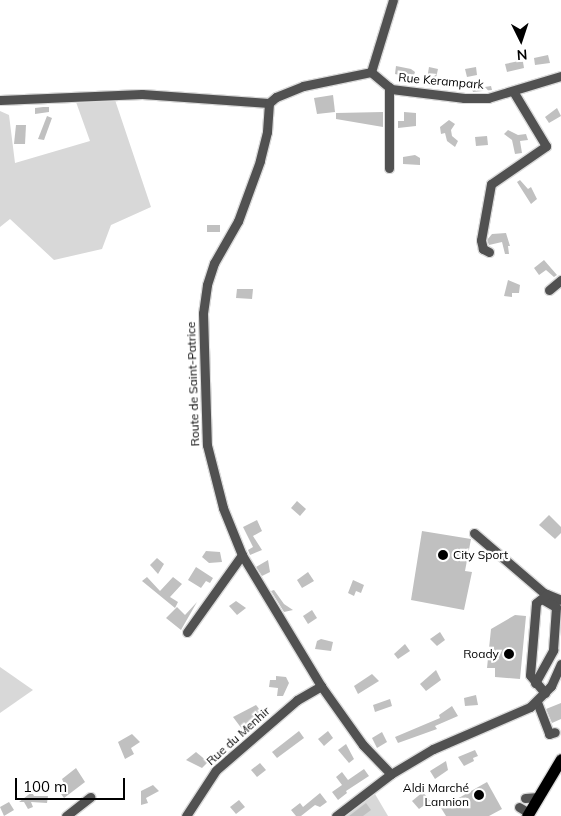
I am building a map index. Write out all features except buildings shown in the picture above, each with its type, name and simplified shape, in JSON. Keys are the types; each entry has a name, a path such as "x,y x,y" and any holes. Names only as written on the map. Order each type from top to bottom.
{"main road":[{"path":"525,812 538,797 561,759"}],"street":[{"path":"0,100 142,94 269,103 276,96 303,86 371,72 393,0"},
{"name":"Rue Kerampark","path":"371,72 389,88 464,98 488,98 561,76"},
{"path":"389,88 389,168"},
{"path":"489,252 483,249 481,240 491,184 546,146 513,91"},
{"name":"Route de Saint-Patrice","path":"269,103 267,132 260,161 238,221 214,263 207,286 203,313 207,445 223,508 242,555 321,686 363,745 391,774"},
{"path":"549,290 561,280"},
{"path":"474,533 544,596 559,606 557,647 536,683"},
{"path":"187,632 242,555"},
{"path":"544,596 536,603 530,675 545,693"},
{"path":"336,816 391,774 433,749 537,702 559,671 561,664"},
{"name":"Rue du Menhir","path":"186,816 216,770 297,700 321,686"},
{"path":"537,702 549,734 556,732"},
{"path":"66,816 90,797"},
{"path":"525,798 538,797"}],"shaded area":[{"path":"112,91 151,207 111,225 102,249 54,260 10,219 0,227 0,111 9,115 15,163 90,141 76,102"},
{"path":"0,667 33,690 0,713"},
{"path":"375,794 388,816 345,816"}],"place":[{"name":"City Sport","path":"443,555"},
{"name":"Roady","path":"509,654"},
{"name":"Aldi Marché Lannion","path":"479,795"}]}
